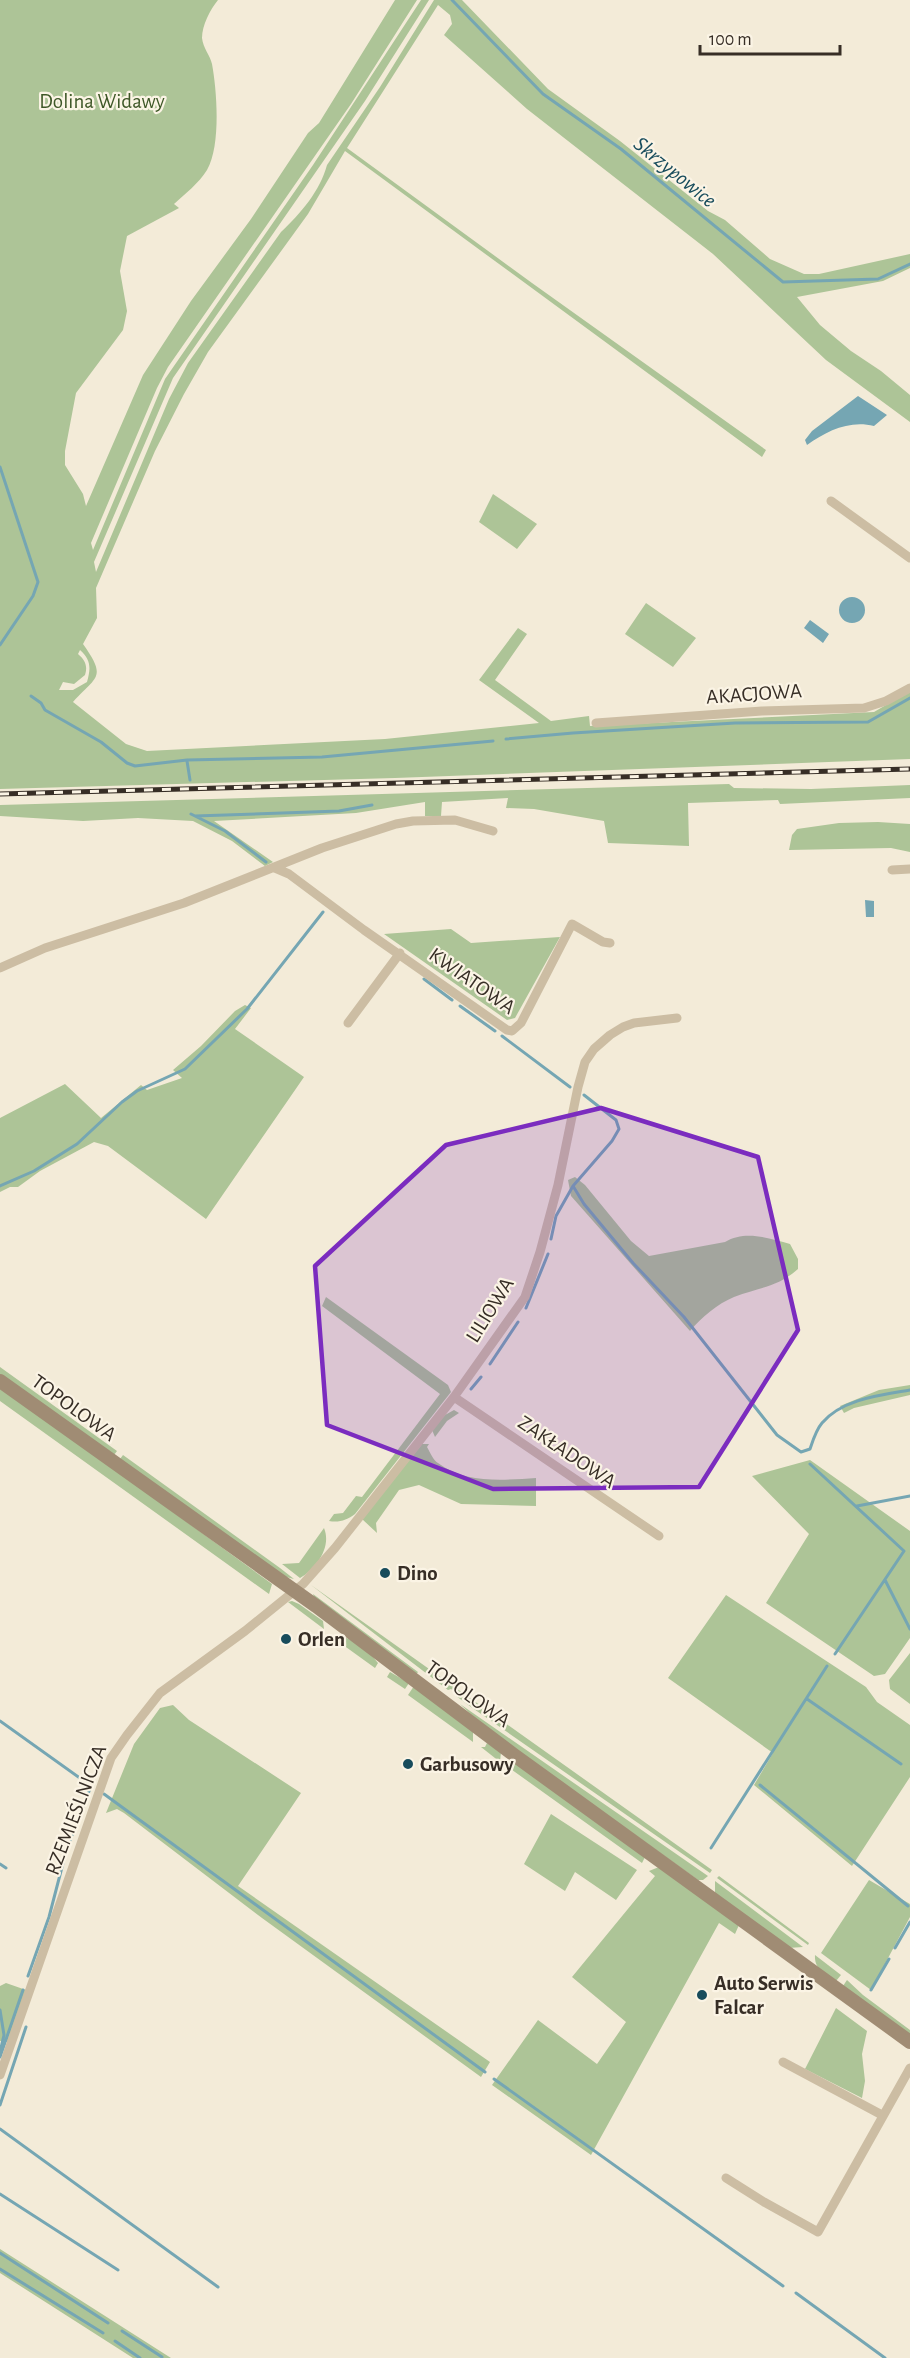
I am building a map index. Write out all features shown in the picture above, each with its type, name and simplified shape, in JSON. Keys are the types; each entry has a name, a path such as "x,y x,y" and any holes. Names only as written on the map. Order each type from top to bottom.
{"main road":[{"name":"TOPOLOWA","path":"0,1381 294,1590 514,1755 910,2042"}],"street":[{"path":"831,501 910,558"},
{"name":"AKACJOWA","path":"596,723 793,709 864,708 886,701 910,688"},
{"path":"0,968 45,948 143,918 361,834 413,821 454,820 493,831"},
{"name":"KWIATOWA","path":"275,868 289,874 364,930 400,953 492,1020 512,1031 521,1023 572,924 603,942 610,943"},
{"path":"892,870 910,869"},
{"path":"348,1023 400,953"},
{"name":"LILIOWA","path":"294,1590 335,1548 454,1397 525,1297 558,1185 585,1062 594,1049 623,1027 634,1023 677,1018"},
{"name":"ZAKŁADOWA","path":"454,1397 659,1536"},
{"name":"RZEMIEŚLNICZA","path":"0,2075 111,1758 160,1693 245,1631 294,1590"},
{"path":"783,2062 882,2115"},
{"path":"726,2178 818,2232 910,2068"}],"highlighted area":[{"path":"601,1108 758,1157 798,1330 699,1487 493,1489 327,1425 315,1266 446,1145"}],"green space":[{"name":"Dolina Widawy","path":"0,0 218,0 207,18 202,38 212,64 215,89 217,118 211,160 200,179 174,204 179,208 127,236 120,271 127,311 123,330 76,393 65,451 65,465 83,494 86,506 143,375 191,301 251,219 308,133 319,123 395,0 417,0 351,104 168,367 91,543 93,550 165,379 313,165 421,0 429,0 365,101 173,378 94,562 96,572 169,399 188,363 281,232 315,193 327,165 380,87 434,0 462,0 548,89 620,141 708,211 725,220 770,259 804,274 819,274 910,254 910,268 883,281 797,297 820,325 910,395 910,422 826,360 713,254 527,109 444,35 452,24 450,15 438,5 347,148 766,450 762,457 345,151 308,214 208,352 155,451 96,588 97,618 83,644 95,664 96,676 73,702 126,744 147,751 385,739 539,723 479,680 518,628 527,634 495,680 551,721 589,716 590,726 874,712 910,691 910,759 395,778 0,789","holes":["80,650 89,664 87,682 73,690 59,690 63,682 74,684 85,675 85,663 78,654"]},
{"path":"493,494 537,524 517,549 479,522"},
{"path":"646,603 696,638 673,667 625,634"},
{"path":"729,784 734,788 811,789 910,785 910,798 780,804 778,800 688,803 689,846 608,843 604,821 534,809 506,808 508,798 442,802 441,816 425,816 425,802 356,813 214,821 273,862 265,866 232,841 193,821 138,818 83,821 0,816 0,805"},
{"path":"839,823 910,824 910,852 891,848 789,850 792,835 797,829"},
{"path":"451,929 471,943 560,937 515,1018 507,1020 384,934"},
{"path":"245,1005 251,1008 235,1029 304,1077 206,1219 108,1146 94,1142 40,1171 18,1187 10,1187 0,1192 0,1118 65,1084 101,1118 141,1085 147,1090 182,1078 173,1070 201,1046 235,1011"},
{"path":"575,1177 585,1185 631,1241 649,1256 725,1242 741,1236 757,1236 790,1244 798,1259 798,1269 775,1284 722,1303 690,1331 571,1196 568,1180"},
{"path":"326,1297 448,1385 451,1392 355,1514 336,1522 329,1521 334,1514 343,1513 356,1496 362,1497 440,1394 322,1306"},
{"path":"0,1367 117,1451 114,1455 0,1375"},
{"path":"910,1385 910,1395 854,1408 844,1413 840,1406 879,1390"},
{"path":"0,1386 272,1584 269,1594 0,1401"},
{"path":"454,1410 459,1413 447,1421 435,1437 432,1430 445,1415"},
{"path":"422,1444 429,1444 427,1447 436,1462 449,1470 472,1478 536,1478 536,1506 461,1504 419,1485 399,1490 376,1523 377,1533 362,1519"},
{"path":"123,1455 294,1579 286,1577 120,1459"},
{"path":"810,1460 910,1531 910,1638 885,1674 874,1676 766,1603 809,1534 752,1476"},
{"path":"324,1528 326,1543 321,1557 312,1569 300,1578 282,1564 299,1563"},
{"path":"311,1585 712,1870 710,1873 471,1707 456,1696 456,1692 448,1690"},
{"path":"313,1594 418,1672 415,1676 314,1597"},
{"path":"726,1595 866,1687 877,1702 910,1725 910,1777 852,1866 754,1785 773,1753 668,1678"},
{"path":"292,1601 323,1621 324,1629 288,1602"},
{"path":"337,1635 354,1642 370,1654 378,1663 375,1668 332,1637"},
{"path":"910,1653 910,1704 890,1689 889,1680"},
{"path":"390,1672 409,1683 405,1689 387,1677"},
{"path":"414,1686 473,1730 473,1742 408,1695"},
{"path":"460,1704 708,1876 703,1880 698,1880 483,1726"},
{"path":"173,1705 189,1720 301,1793 238,1886 490,2062 481,2077 262,1918 124,1813 117,1809 106,1813 134,1744 160,1708"},
{"path":"487,1743 501,1752 500,1762 481,1747 485,1747"},
{"path":"516,1763 645,1857 642,1863 508,1767"},
{"path":"551,1814 637,1870 616,1900 575,1872 565,1891 524,1864"},
{"path":"659,1867 739,1925 735,1934 719,1923 591,2155 492,2085 538,2020 597,2064 626,2022 572,1977 655,1876 649,1871"},
{"path":"719,1876 809,1943 808,1945 717,1878"},
{"path":"869,1880 910,1904 910,1917 871,1990 821,1953"},
{"path":"715,1881 803,1947 788,1948 715,1894"},
{"path":"815,1955 841,1975 836,1981 818,1968"},
{"path":"847,1980 863,1995 910,2030 910,2035 843,1986"},
{"path":"6,1983 26,1990 9,2042 0,2041 0,1986"},
{"path":"836,2008 867,2031 862,2054 865,2081 862,2098 805,2069"},
{"path":"0,2249 171,2358 133,2358 0,2273"}],"water":[{"path":"858,396 887,415 874,426 856,424 839,428 807,445 805,440 812,431"},
{"path":"852,597 861,601 865,610 861,619 852,623 843,619 839,610 843,601"},
{"path":"810,620 829,634 823,643 804,628"},
{"path":"865,900 874,901 874,917 866,917"}],"waterway":[{"name":"Skrzypowice","path":"452,0 543,94 621,149 783,282 878,279 910,264"},
{"path":"0,467 38,582 33,596 0,645"},
{"path":"31,696 41,703 45,710 101,742 127,763 135,766 187,760 322,757 493,741"},
{"path":"506,739 735,723 868,722 910,698"},
{"path":"187,761 190,780"},
{"path":"195,816 339,811 372,805"},
{"path":"191,814 225,831 266,862"},
{"path":"0,1186 34,1171 77,1144 137,1091 185,1069 247,1009 323,912"},
{"path":"424,979 452,1000"},
{"path":"460,1006 495,1031"},
{"path":"502,1036 570,1087"},
{"path":"584,1095 616,1120 619,1129 612,1141 573,1186 584,1204 633,1263 684,1317 777,1435 801,1452 810,1449 820,1426 840,1408 863,1399 910,1390"},
{"path":"551,1239 556,1216 573,1186"},
{"path":"526,1308 548,1254"},
{"path":"490,1364 518,1322"},
{"path":"471,1389 481,1377"},
{"path":"810,1464 904,1551 835,1654"},
{"path":"857,1506 910,1496"},
{"path":"885,1580 910,1629"},
{"path":"711,1848 827,1666"},
{"path":"807,1699 901,1764"},
{"path":"0,1721 91,1786 67,1848 49,1917 28,1976"},
{"path":"760,1785 908,1906"},
{"path":"104,1794 485,2072"},
{"path":"0,1864 6,1868"},
{"path":"895,1948 910,1922"},
{"path":"871,1990 889,1959"},
{"path":"0,2057 23,1990"},
{"path":"0,2010 4,2035 0,2052"},
{"path":"0,2105 26,2027"},
{"path":"494,2079 783,2286"},
{"path":"0,2129 218,2287"},
{"path":"0,2194 118,2270"},
{"path":"0,2253 108,2323"},
{"path":"0,2269 103,2333"},
{"path":"796,2293 885,2358"},
{"path":"122,2331 162,2357"},
{"path":"115,2341 140,2358"}],"railway":[{"path":"0,794 910,769"}],"place":[{"name":"Dino","path":"385,1573"},
{"name":"Orlen","path":"286,1639"},
{"name":"Garbusowy","path":"408,1764"},
{"name":"Auto Serwis Falcar","path":"702,1995"}]}
